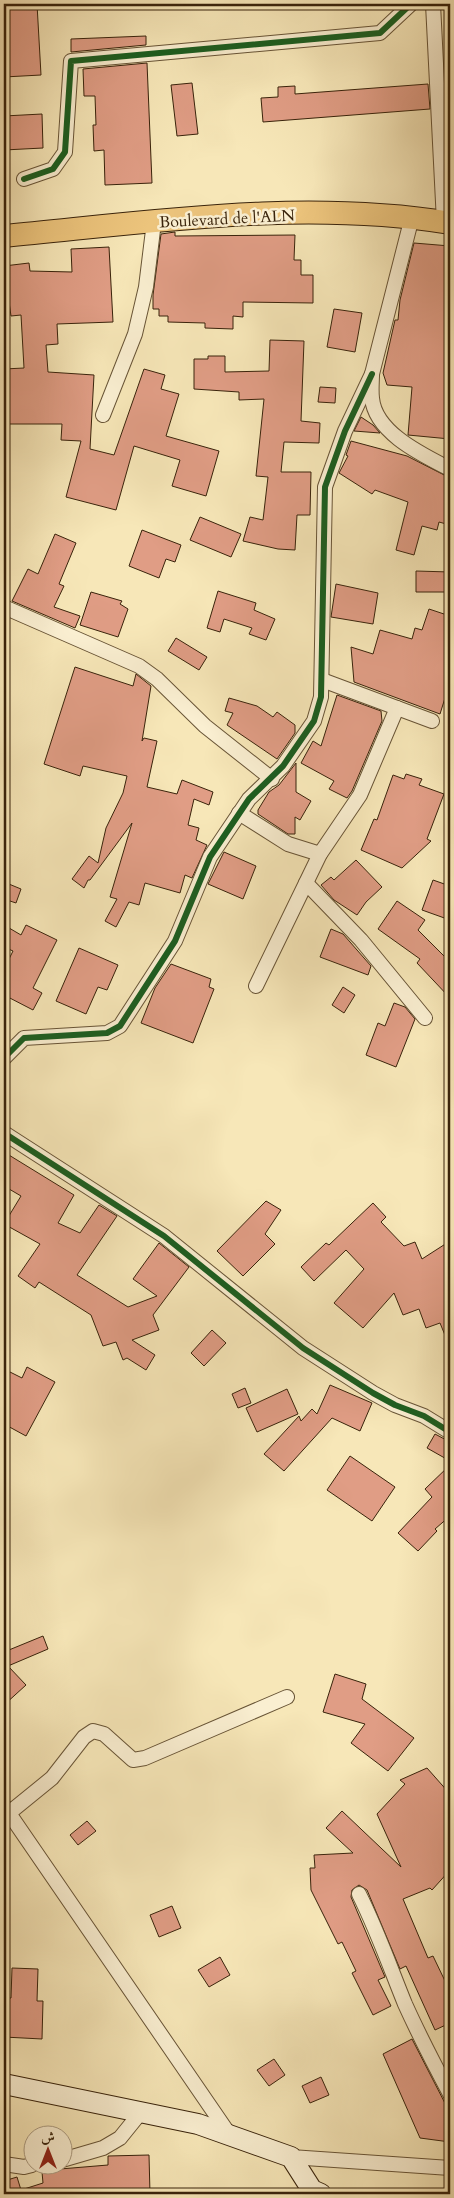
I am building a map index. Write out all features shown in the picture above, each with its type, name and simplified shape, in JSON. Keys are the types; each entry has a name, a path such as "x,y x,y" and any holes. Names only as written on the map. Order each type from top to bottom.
{"main road":[{"name":"Boulevard de l'ALN","path":"4,236 234,214 350,213 412,217 448,222"},
{"path":"4,2084 198,2124 229,2134 291,2157 312,2190 321,2194"}],"street":[{"path":"24,179 53,169 65,152 71,61 380,33 411,4"},
{"path":"433,4 448,222"},
{"path":"4,1058 24,1038 107,1034 120,1026 174,941 210,856 249,799 283,766 314,721 321,697 322,680 325,487 345,431 372,374 412,217"},
{"path":"103,415 135,334 146,287 154,222"},
{"path":"372,374 372,400 379,420 408,446 450,469"},
{"path":"4,607 139,666 157,679 205,726 272,778"},
{"path":"322,680 432,721"},
{"path":"256,986 320,854 360,795 398,708"},
{"path":"239,813 288,844 320,854"},
{"path":"306,883 361,940 425,1018"},
{"path":"4,1134 164,1236 303,1348 373,1393 424,1416 450,1432"},
{"path":"229,2134 6,1809 52,1778 84,1737 93,1731 104,1734 133,1760 145,1758 287,1697"},
{"path":"359,1894 378,1932 405,2003 450,2094"},
{"path":"72,2157 103,2148 120,2138 141,2112"},
{"path":"291,2157 450,2168"},
{"path":"4,2164 22,2165"}],"building":[{"path":"4,4 37,4 41,75 4,77"},
{"path":"146,36 146,45 71,52 71,39"},
{"path":"147,63 152,183 105,185 104,150 94,151 93,125 96,125 95,96 84,96 83,69"},
{"path":"192,83 198,134 177,136 171,85"},
{"path":"428,84 430,109 263,122 261,98 278,97 278,87 295,86 295,94"},
{"path":"42,114 43,148 4,150 4,116"},
{"path":"175,232 175,236 295,235 294,260 301,260 301,275 313,275 313,303 243,302 243,317 233,316 233,329 205,328 205,323 168,322 168,316 159,316 159,309 153,309 153,295 161,234"},
{"path":"414,243 450,246 450,338 448,337 445,368 450,368 450,439 408,435 412,387 387,385 383,373 395,320 398,320 400,300"},
{"path":"109,247 113,322 57,324 58,344 46,345 48,372 94,375 90,449 114,455 144,369 165,375 161,389 179,394 166,436 219,451 206,496 172,486 180,460 134,446 116,510 66,497 81,441 61,440 62,424 4,424 4,369 24,368 21,315 11,316 4,266 29,263 30,271 72,272 71,249"},
{"path":"334,309 362,313 355,352 327,347"},
{"path":"270,340 304,341 301,421 320,423 319,443 284,442 281,472 311,472 310,515 297,515 295,550 278,549 243,541 250,517 263,520 268,477 256,476 264,399 239,400 239,392 194,389 194,359 208,359 208,356 225,356 225,372 269,371"},
{"path":"320,387 336,388 335,403 318,402"},
{"path":"361,417 373,425 380,433 354,431"},
{"path":"351,441 407,456 450,478 450,525 439,522 437,530 422,526 414,555 396,550 408,502 375,490 372,494 339,473 348,456 346,455"},
{"path":"200,517 241,534 231,557 190,540"},
{"path":"142,530 181,545 175,562 166,559 159,578 129,566"},
{"path":"55,534 76,543 59,584 64,586 54,607 80,616 75,628 12,601 28,569 38,574"},
{"path":"416,571 450,572 450,592 416,592"},
{"path":"336,584 378,593 373,624 331,617"},
{"path":"218,591 256,603 254,610 275,619 266,640 249,634 252,628 224,619 220,632 207,628"},
{"path":"91,592 122,601 120,604 128,609 118,637 80,625"},
{"path":"429,609 450,616 450,682 440,714 354,682 351,647 373,654 380,630 412,639 415,628 422,630"},
{"path":"176,638 207,657 199,670 168,651"},
{"path":"75,667 133,686 136,674 151,686 142,741 144,738 157,741 147,787 177,794 182,780 213,792 209,805 194,799 188,825 199,828 196,840 207,845 192,878 185,875 180,893 145,883 139,905 129,902 116,927 105,921 117,899 110,897 132,823 90,880 88,880 84,888 72,879 89,856 98,863 106,828 123,793 127,776 83,766 80,776 44,764"},
{"path":"337,695 381,711 382,721 352,791 347,798 329,789 334,781 301,763 313,741 321,746"},
{"path":"229,698 257,706 273,717 277,712 295,725 295,733 277,759 227,725 233,713 225,711"},
{"path":"296,763 296,792 311,801 300,820 295,817 295,834 288,834 258,814 258,810 269,792 279,785"},
{"path":"406,774 422,779 419,785 444,794 427,839 431,841 402,868 361,850 374,819 377,820 393,775 404,779"},
{"path":"224,852 256,866 243,899 208,884"},
{"path":"356,860 382,887 366,902 357,915 334,900 321,885 331,877 334,880"},
{"path":"433,880 450,886 450,920 422,910"},
{"path":"4,882 21,889 16,903 4,899"},
{"path":"397,901 425,920 418,930 444,956 450,950 450,998 417,963 420,959 378,929"},
{"path":"4,925 21,935 26,925 57,940 33,988 42,993 33,1010 4,995 4,969 13,951 4,947"},
{"path":"331,929 343,934 371,966 368,975 320,957"},
{"path":"79,948 118,965 107,990 98,987 86,1014 56,1001"},
{"path":"171,964 211,979 209,987 214,989 193,1043 141,1023 155,988"},
{"path":"343,987 355,995 344,1013 332,1005"},
{"path":"394,1003 405,1007 415,1019 396,1067 366,1055 378,1023 385,1026"},
{"path":"4,1152 74,1195 58,1223 80,1233 99,1205 117,1216 77,1275 128,1307 157,1296 133,1279 159,1243 189,1267 153,1315 159,1330 132,1340 155,1355 146,1370 127,1358 123,1360 116,1342 103,1346 91,1315 39,1282 35,1288 18,1276 40,1244 4,1224 21,1196 4,1186"},
{"path":"266,1201 281,1210 265,1234 275,1244 243,1276 217,1251"},
{"path":"373,1203 386,1217 381,1222 404,1246 415,1242 422,1259 450,1241 450,1345 440,1323 426,1328 419,1309 403,1315 394,1293 363,1328 334,1303 364,1269 346,1250 314,1281 301,1267 326,1243 329,1245"},
{"path":"212,1330 226,1343 204,1366 191,1353"},
{"path":"27,1367 55,1382 26,1436 4,1424 4,1369 22,1378"},
{"path":"330,1385 372,1403 360,1431 332,1418 284,1471 264,1454 299,1416 301,1421 312,1409 317,1414"},
{"path":"245,1388 251,1403 238,1408 232,1394"},
{"path":"287,1389 298,1414 257,1432 246,1408"},
{"path":"435,1434 450,1442 450,1461 427,1448"},
{"path":"350,1456 395,1487 372,1521 327,1490"},
{"path":"450,1465 450,1516 435,1529 437,1531 418,1551 398,1533 432,1497 425,1489"},
{"path":"43,1636 48,1649 8,1666 26,1685 4,1705 4,1652"},
{"path":"335,1674 366,1684 362,1699 414,1738 388,1771 351,1743 365,1724 323,1712"},
{"path":"427,1768 450,1794 450,1870 432,1890 430,1888 403,1899 428,1958 433,1956 445,1981 450,1979 450,2023 435,2030 406,1966 400,1969 367,1890 359,1885 352,1890 351,1897 385,1977 378,1980 391,2006 373,2015 352,1973 356,1971 342,1942 338,1944 311,1890 310,1868 315,1868 314,1855 353,1853 326,1828 342,1811 401,1867 377,1814 405,1784 400,1780"},
{"path":"87,1821 96,1831 78,1845 70,1835"},
{"path":"172,1906 181,1928 159,1937 150,1915"},
{"path":"220,1957 230,1975 209,1987 198,1970"},
{"path":"12,1968 38,1969 37,2001 43,2001 42,2039 4,2037 4,1998 11,1998"},
{"path":"412,2039 450,2113 450,2142 420,2138 383,2054"},
{"path":"274,2059 285,2075 269,2086 257,2070"},
{"path":"321,2077 329,2095 310,2103 302,2086"},
{"path":"149,2155 150,2194 4,2194 4,2181 17,2177 21,2190 43,2183 42,2176 72,2176 72,2168 108,2165 108,2156"}],"cycle path":[{"path":"24,179 53,169 65,152 71,61 380,33 411,4"},
{"path":"4,1058 24,1038 107,1033 120,1026 175,941 210,857 249,799 283,766 314,721 321,697 325,487 345,431 372,374"},
{"path":"4,1133 164,1236 303,1348 373,1393 395,1405 424,1416 450,1432"}]}
